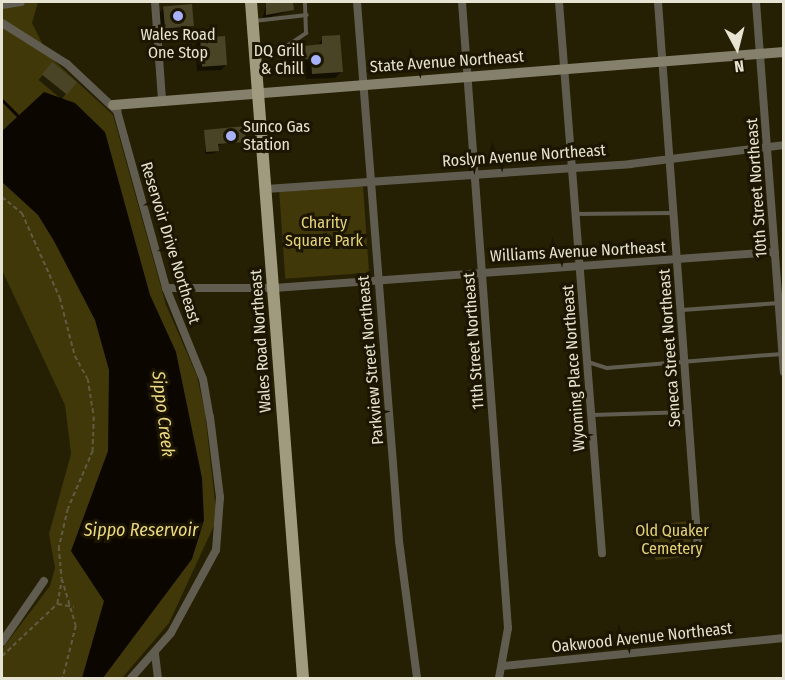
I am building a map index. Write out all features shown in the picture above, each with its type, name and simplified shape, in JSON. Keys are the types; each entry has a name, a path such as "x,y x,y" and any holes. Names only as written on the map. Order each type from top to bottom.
{"main road":[{"name":"Wales Road Northeast","path":"251,2 303,678"}],"street":[{"path":"5,3 21,2"},
{"path":"155,2 162,100"},
{"name":"Parkview Street Northeast","path":"357,2 377,279 417,678"},
{"name":"11th Street Northeast","path":"462,2 508,628 503,666 499,678"},
{"name":"Wyoming Place Northeast","path":"559,2 602,553"},
{"name":"Seneca Street Northeast","path":"658,2 698,549"},
{"name":"10th Street Northeast","path":"756,2 783,372"},
{"path":"2,23 67,64 113,105"},
{"name":"State Avenue Northeast","path":"113,105 259,91 783,52"},
{"name":"Reservoir Drive Northeast","path":"113,105 166,288 202,379 218,470 220,523 213,557 155,654 131,678"},
{"name":"Roslyn Avenue Northeast","path":"266,189 475,172 572,167 783,145"},
{"name":"Williams Avenue Northeast","path":"166,288 273,288 482,271 580,267 775,252"},
{"path":"2,642 44,581"},
{"name":"Oakwood Avenue Northeast","path":"503,666 783,638"},
{"path":"155,654 158,678"}],"lane":[{"path":"255,50 295,42 306,33 305,2"},
{"path":"253,21 307,15"},
{"path":"575,214 674,213"},
{"path":"681,310 779,303"},
{"path":"588,362 607,368 782,354"},
{"path":"591,415 688,412"}],"path":[{"path":"2,197 22,213 60,298 75,356 88,379 94,417 93,451 68,509 59,547 62,579 57,604 2,656"},
{"path":"62,579 74,607 76,626 63,678"},
{"path":"57,604 74,607"}],"green space":[{"path":"2,2 38,2 32,23 48,55 113,115 166,305 197,376 205,413 217,519 169,623 122,678 2,678 2,649 50,586 55,568 49,534 71,454 65,405 2,270"},
{"name":"Charity Square Park","path":"363,186 369,273 285,279 279,192"},
{"name":"Old Quaker Cemetery","path":"688,521 692,556 656,560 651,526"}],"water":[{"name":"Sippo Reservoir","path":"44,92 75,103 105,132 150,295 176,352 202,478 204,520 192,559 103,678 82,678 104,601 71,551 108,451 109,370 95,320 54,241 38,215 2,182 2,131"}],"building":[{"path":"266,2 293,2 294,10 266,15"},
{"name":"Wales Road One Stop","path":"192,4 194,26 165,28 163,7"},
{"path":"340,35 343,72 312,74 311,59 295,60 294,47 322,44 322,36"},
{"path":"225,36 227,65 202,67 200,38"},
{"path":"52,62 77,82 67,95 42,74"},
{"path":"245,126 246,142 218,144 219,151 206,152 204,130"}],"waterway":[{"name":"Sippo Creek","path":"2,100 17,115"}],"place":[{"name":"Wales Road One Stop","path":"178,16"},
{"name":"DQ Grill & Chill","path":"316,60"},
{"name":"Sunco Gas Station","path":"231,136"}]}
